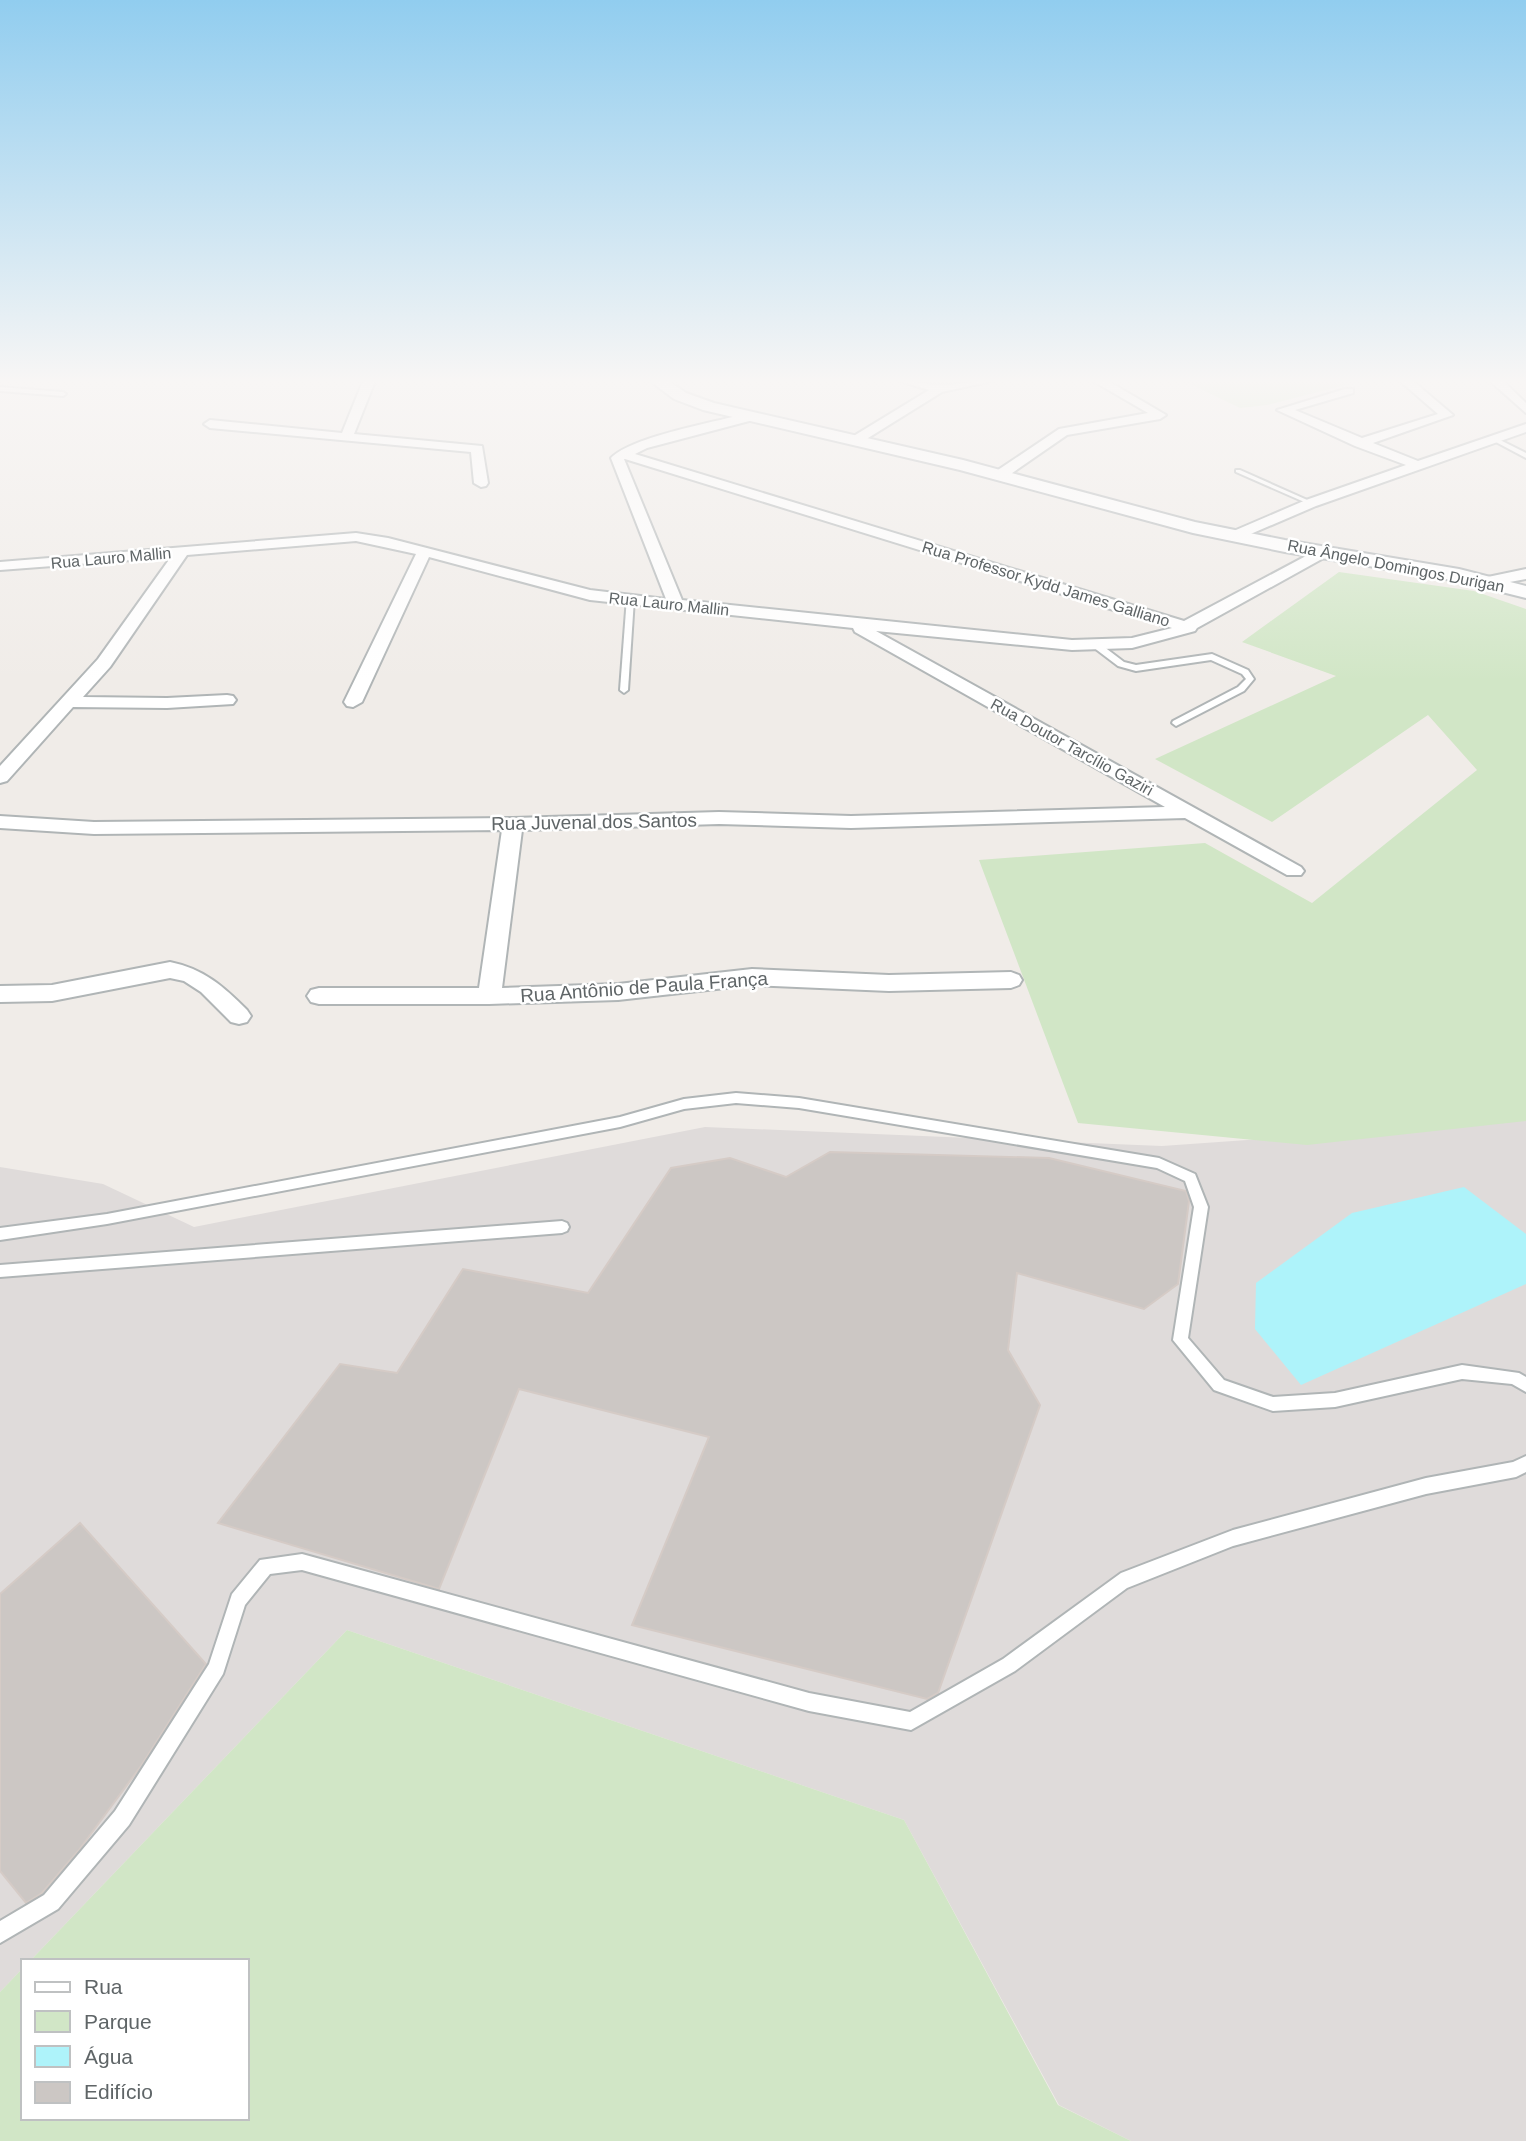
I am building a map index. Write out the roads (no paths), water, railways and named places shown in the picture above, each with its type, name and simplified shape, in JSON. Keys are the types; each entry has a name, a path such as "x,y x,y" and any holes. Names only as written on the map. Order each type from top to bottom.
{"street":[{"path":"625,481 677,604"},
{"name":"Rua Professor Kydd James Galliano","path":"710,481 1189,628"},
{"name":"Rua Ângelo Domingos Durigan","path":"1021,481 1125,510 1234,536 1488,581 1526,592"},
{"path":"1234,536 1311,503 1372,481"},
{"name":"Rua Lauro Mallin","path":"0,566 347,537 373,539 577,592 1004,640 1096,645 1155,639 1189,628 1324,552"},
{"path":"0,777 104,663 182,551"},
{"path":"353,702 424,552"},
{"path":"1488,581 1526,574"},
{"name":"Rua Doutor Tarcílio Gaziri","path":"850,623 1294,871"},
{"path":"70,702 167,703 228,700"},
{"name":"Rua Juvenal dos Santos","path":"0,822 94,828 513,824 719,818 882,822 1187,812"},
{"path":"489,996 513,824"},
{"path":"0,994 52,993 170,970 185,972 206,982 239,1016"},
{"name":"Rua Antônio de Paula França","path":"319,996 489,996 643,990 752,977 889,983 1011,980"}],"lane":[{"path":"1261,481 1311,503"},
{"path":"624,690 630,599"},
{"path":"1096,645 1121,664 1136,668 1212,657 1245,672 1250,679 1241,689 1176,723"},
{"path":"0,1234 107,1219 620,1122 684,1104 736,1098 799,1103 1158,1163 1191,1178 1201,1208 1180,1340 1219,1385 1273,1404 1335,1400 1462,1372 1514,1378 1526,1385"},
{"path":"0,1271 562,1227"},
{"path":"0,1933 51,1902 122,1818 217,1668 238,1600 266,1566 302,1562 809,1702 911,1721 1009,1665 1121,1582 1233,1538 1426,1486 1516,1469 1526,1463"}],"water":[{"path":"1464,1187 1526,1234 1526,1284 1301,1385 1255,1329 1256,1283 1352,1213"}]}
